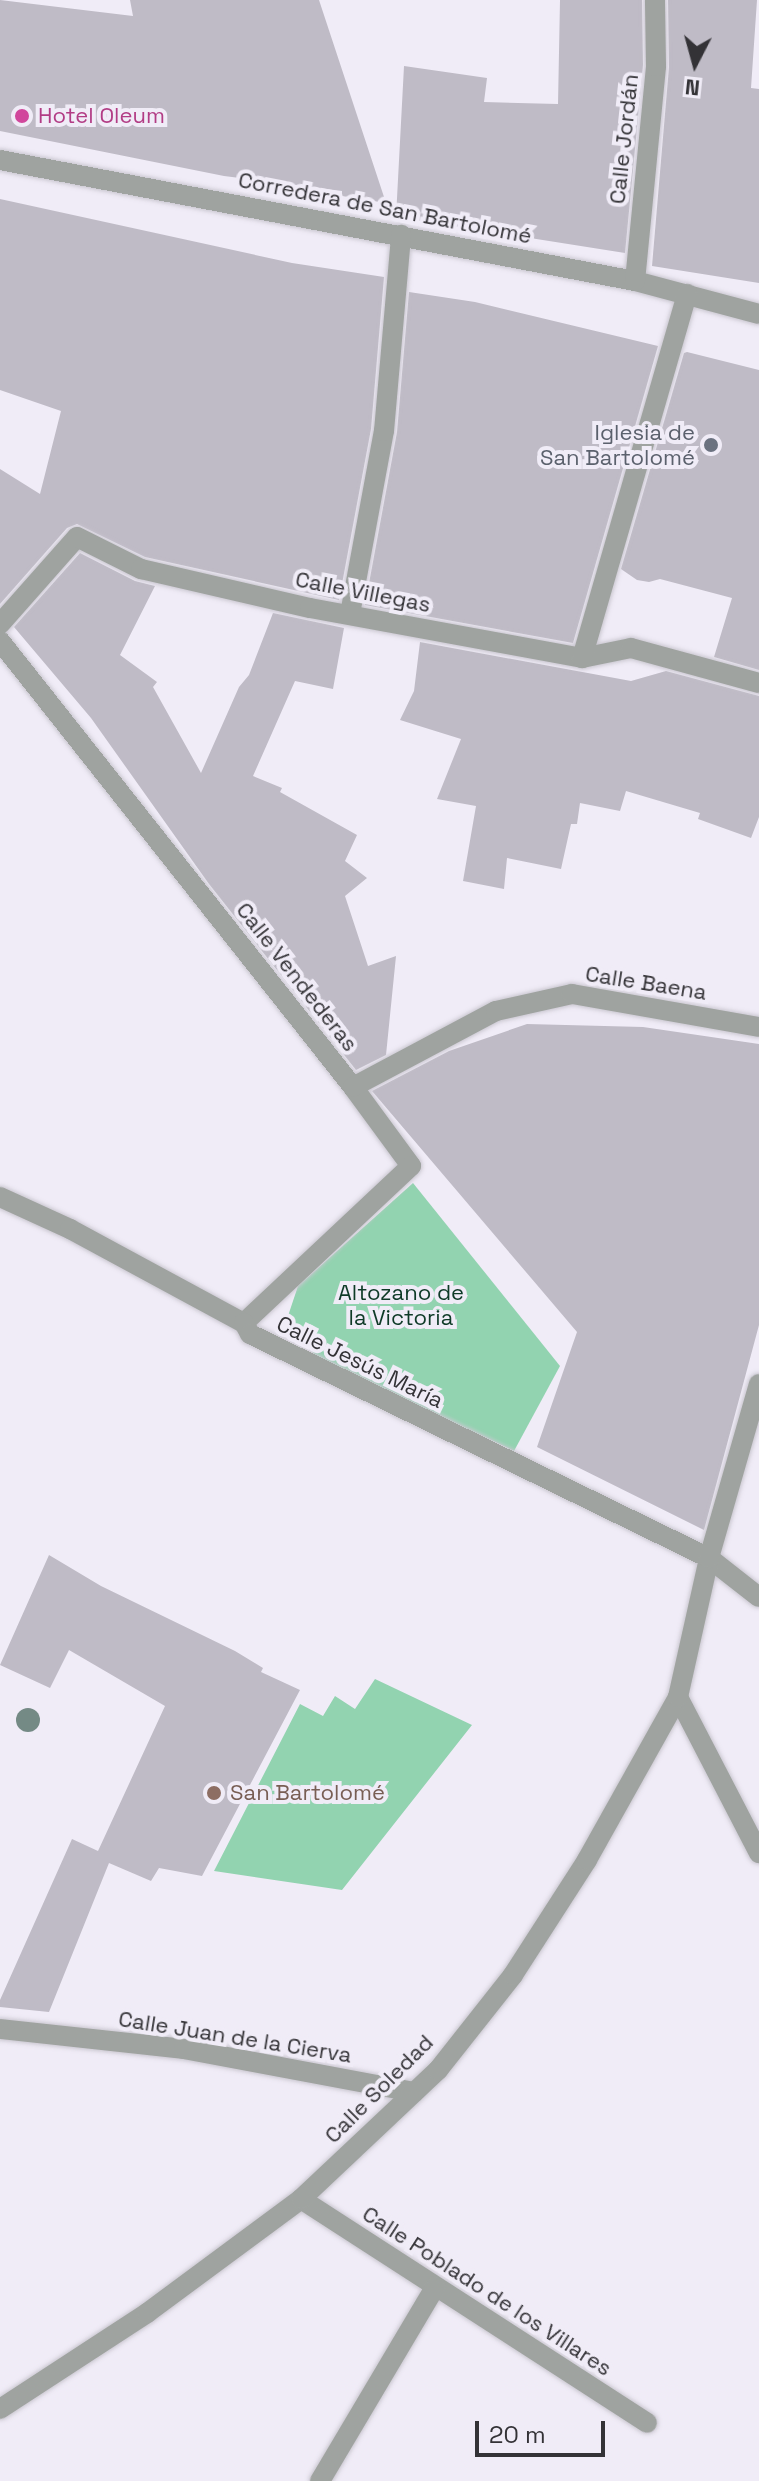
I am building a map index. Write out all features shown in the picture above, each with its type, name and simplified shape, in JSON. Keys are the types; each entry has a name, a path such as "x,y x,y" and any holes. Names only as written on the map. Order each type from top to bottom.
{"street":[{"name":"Calle Jordán","path":"635,281 656,66 655,0"},
{"name":"Corredera de San Bartolomé","path":"0,160 635,281 759,314"},
{"path":"350,614 384,431 401,235"},
{"path":"582,658 687,294"},
{"name":"Calle Villegas","path":"0,624 77,537 141,569 350,614 582,658 631,648 759,683"},
{"name":"Calle Vendederas","path":"0,641 353,1087 411,1166 244,1323"},
{"name":"Calle Baena","path":"353,1087 496,1011 572,994 759,1027"},
{"name":"Calle Jesús María","path":"0,1197 70,1229 244,1323 250,1334 709,1558 759,1597"},
{"name":"Calle Soledad","path":"0,2409 147,2313 301,2199 438,2070 513,1975 587,1860 678,1697 709,1558 759,1384"},
{"path":"678,1697 759,1853"},
{"name":"Calle Juan de la Cierva","path":"0,2029 184,2049 414,2092"},
{"name":"Calle Poblado de los Villares","path":"301,2199 647,2423"},
{"path":"320,2481 435,2287"}],"green space":[{"name":"Altozano de la Victoria","path":"413,1183 560,1366 514,1451 317,1358 287,1319 298,1286"},
{"path":"375,1679 472,1725 342,1890 214,1871 300,1704 323,1716 335,1696 355,1709"}],"building":[{"path":"0,0 133,16 130,0 319,0 386,203 342,196 342,191 224,176 0,131"},
{"path":"560,0 642,0 643,65 625,253 396,217 404,66 487,78 484,102 558,104"},
{"path":"668,0 757,0 751,88 759,89 759,283 652,266 669,67"},
{"path":"0,199 292,263 384,277 371,429 339,600 145,557 77,524 67,528 0,604 0,469 40,494 61,411 0,390"},
{"path":"409,292 475,302 658,346 573,643 365,605 397,432"},
{"name":"Iglesia de San Bartolomé","path":"684,353 759,370 759,670 714,657 732,598 660,579 649,582 637,580 621,569"},
{"path":"80,553 135,581 155,586 120,655 157,682 153,687 201,773 239,687 249,675 273,613 344,628 333,689 295,681 253,776 282,788 280,792 357,835 345,861 367,878 345,896 368,966 396,956 386,1055 356,1070 209,884 91,718 14,627"},
{"path":"420,642 631,681 666,671 759,696 759,817 751,838 698,819 700,813 626,791 620,811 580,803 577,824 571,824 561,869 507,858 504,889 463,881 476,806 437,799 461,739 400,720 414,691"},
{"path":"527,1024 643,1027 759,1044 759,1325 704,1530 537,1447 577,1332 372,1091 449,1051"},
{"path":"49,1555 101,1586 235,1651 263,1668 261,1672 300,1690 202,1876 159,1868 151,1881 109,1863 49,2012 0,2007 0,2000 72,1839 98,1851 165,1706 69,1650 50,1688 0,1665"}],"place":[{"name":"Hotel Oleum","path":"22,116"},
{"name":"Iglesia de San Bartolomé","path":"711,445"},
{"name":"San Bartolomé","path":"214,1793"}]}
